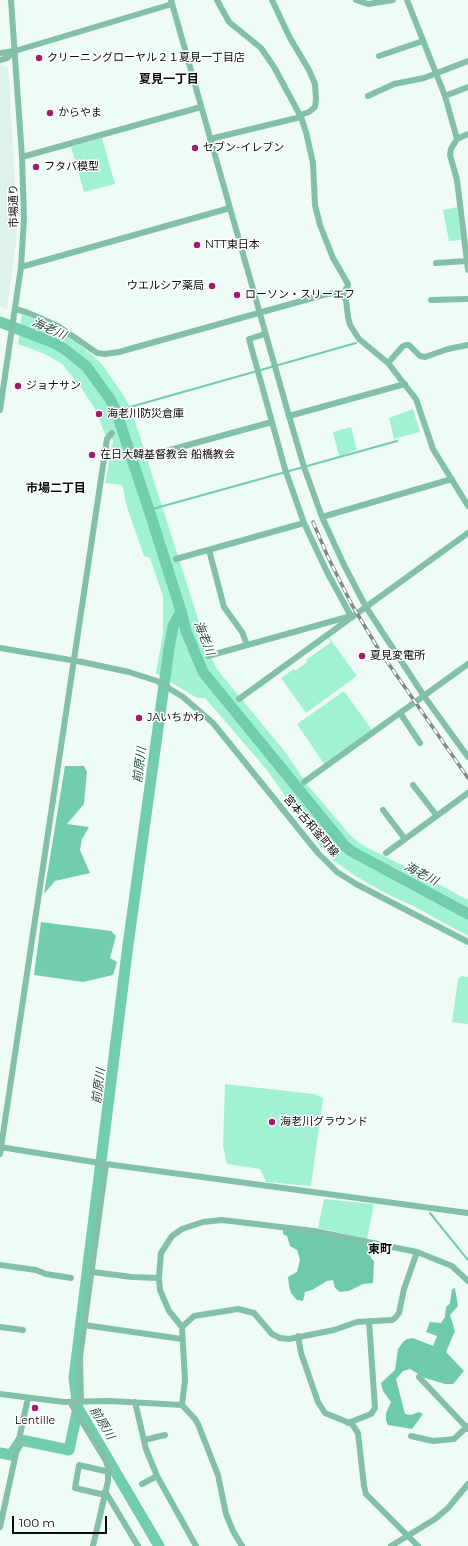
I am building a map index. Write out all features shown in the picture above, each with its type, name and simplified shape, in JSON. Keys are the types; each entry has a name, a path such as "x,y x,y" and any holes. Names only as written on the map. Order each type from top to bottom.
{"street":[{"name":"市場通り","path":"0,410 21,267 24,218 22,157 11,0"},
{"path":"217,0 229,22 261,48 274,67 300,116 314,163 315,205 320,225 333,258 348,284 342,295"},
{"path":"210,139 300,116 309,112 315,107 315,84 309,70 290,38 272,0"},
{"path":"356,0 368,4 393,0"},
{"path":"407,0 445,96 457,138"},
{"path":"0,53 15,51 172,2 265,334 304,467 322,517 344,566 366,607 424,696 468,757"},
{"path":"379,56 423,41"},
{"path":"0,60 7,58 15,51"},
{"path":"368,96 394,84 436,74 468,61"},
{"path":"445,96 468,87"},
{"path":"22,157 201,107"},
{"path":"468,134 457,138 450,156 457,180 465,222 467,250 466,261 468,270"},
{"path":"21,267 230,208"},
{"path":"436,263 466,261"},
{"path":"15,309 58,326 97,353 105,354 119,352 330,294 342,295 346,300 350,325 359,339 388,363 416,399 435,453 468,506"},
{"path":"431,300 468,299"},
{"path":"265,334 249,339 286,469 304,523 327,572 351,616"},
{"path":"388,363 403,346 406,345 409,345 420,356 425,357 448,349 468,345"},
{"path":"289,416 405,384"},
{"path":"144,457 272,422"},
{"path":"112,433 107,439 73,660 37,915 0,1150 468,1214"},
{"path":"322,517 452,479"},
{"path":"176,559 304,523"},
{"path":"239,699 351,616 366,607 468,533"},
{"path":"210,550 224,607 242,632 247,645"},
{"path":"208,656 351,616"},
{"path":"0,648 73,660"},
{"name":"宮本古和釜町線","path":"73,660 146,676 167,687 192,704 213,723 318,853 337,872 356,884 468,942"},
{"path":"304,782 468,664"},
{"path":"400,713 420,743"},
{"path":"414,785 437,816"},
{"path":"386,853 468,793"},
{"path":"383,810 405,839"},
{"path":"93,1546 109,1472 106,1461 76,1402 80,1357 93,1272 105,1164"},
{"path":"182,1405 185,1380 182,1327 169,1311 160,1290 159,1278 161,1253 172,1236 182,1229 203,1222 222,1220 314,1231 417,1252 452,1266 468,1281"},
{"path":"182,1327 194,1316 238,1309 254,1313 272,1334 280,1338 289,1339 334,1330 357,1322 392,1320 396,1318 399,1313 404,1289 417,1252"},
{"path":"0,1265 36,1270 46,1274 71,1278"},
{"path":"93,1272 132,1277 159,1278"},
{"path":"348,1423 371,1414 376,1408 369,1321"},
{"path":"84,1325 182,1339"},
{"path":"0,1327 23,1330"},
{"path":"298,1336 301,1353 318,1402 325,1413 352,1424 358,1433 366,1494 409,1535 418,1546"},
{"path":"411,1436 433,1441 454,1439 468,1428 419,1377"},
{"path":"0,1394 76,1402 135,1402 182,1405 198,1424 218,1475 226,1514 232,1531 242,1546"},
{"path":"0,1527 28,1398"},
{"path":"135,1402 144,1440 157,1476 196,1546"},
{"path":"144,1440 165,1435"},
{"path":"109,1472 79,1465 75,1488 105,1493 138,1546"},
{"path":"142,1484 157,1476"},
{"path":"391,1546 435,1519 448,1508 468,1484"}],"shaded area":[{"path":"0,65 8,68 17,217 16,242 7,309 0,306"},
{"path":"102,138 115,184 84,192 71,147"},
{"path":"457,207 461,240 449,241 443,210"},
{"path":"22,314 64,333 91,354 101,363 122,393 131,409 208,650 216,668 286,753 306,783 351,836 364,846 468,900 468,936 415,907 385,893 357,877 334,861 317,842 267,770 205,698 197,698 156,673 163,634 163,596 150,558 144,556 127,507 122,485 105,483 113,442 111,433 106,437 100,421 95,413 95,409 80,386 62,364 45,354 18,344"},
{"path":"413,409 420,432 394,439 389,418"},
{"path":"351,427 357,450 339,456 333,432"},
{"path":"328,636 357,676 306,713 281,678 294,669 295,671 307,662 306,660 331,642 327,637"},
{"path":"344,691 372,730 324,764 297,724"},
{"path":"65,766 84,766 87,772 84,804 67,824 89,827 82,839 80,850 90,873 55,881 44,894"},
{"path":"41,922 111,931 116,936 110,958 117,962 113,975 83,982 34,975"},
{"path":"462,976 468,977 468,1024 452,1022 458,979"},
{"name":"海老川グラウンド","path":"225,1084 314,1094 323,1098 311,1186 266,1182 260,1169 227,1164 223,1146"},
{"path":"324,1199 374,1204 367,1239 318,1228"},
{"path":"283,1230 313,1233 369,1244 371,1258 374,1261 373,1283 363,1284 349,1291 340,1292 335,1288 333,1280 327,1281 312,1290 305,1292 303,1301 297,1300 291,1293 288,1277 297,1272 300,1260 297,1250 290,1246 287,1236 283,1234"},
{"path":"455,1288 458,1306 450,1315 455,1331 446,1352 464,1371 453,1384 445,1384 425,1378 410,1369 403,1371 396,1379 405,1414 411,1415 419,1412 423,1414 412,1429 388,1425 386,1413 391,1402 383,1391 381,1383 395,1370 398,1349 407,1339 413,1338 433,1346 437,1336 426,1332 430,1322 441,1323 445,1317 446,1307 450,1303 452,1289"}],"waterway":[{"name":"海老川","path":"0,322 52,342 63,348 86,366 110,399 116,411 149,510 186,631 203,672 344,845 351,851 468,914"},
{"path":"116,411 356,343"},
{"path":"149,510 397,441"},
{"name":"前原川","path":"159,1546 78,1408 74,1378 128,945 169,649 173,626 181,611"},
{"path":"430,1213 468,1260"},
{"path":"0,1453 11,1455 21,1440 69,1450 78,1408"}],"railway":[{"path":"313,522 328,557 352,605 379,650 468,778"}],"place":[{"name":"クリーニングローヤル２１夏見一丁目店","path":"39,58"},
{"name":"からやま","path":"50,113"},
{"name":"セブン-イレブン","path":"195,148"},
{"name":"フタバ模型","path":"36,167"},
{"name":"NTT東日本","path":"197,245"},
{"name":"ウエルシア薬局","path":"212,286"},
{"name":"ローソン・スリーエフ","path":"237,295"},
{"name":"ジョナサン","path":"18,386"},
{"name":"海老川防災倉庫","path":"99,414"},
{"name":"在日大韓基督教会 船橋教会","path":"92,455"},
{"name":"夏見変電所","path":"362,656"},
{"name":"JAいちかわ","path":"139,718"},
{"name":"海老川グラウンド","path":"272,1122"},
{"name":"Lentille","path":"35,1408"}],"district":[{"name":"夏見一丁目","path":"169,79"},
{"name":"市場二丁目","path":"56,488"},
{"name":"東町","path":"380,1249"}]}
